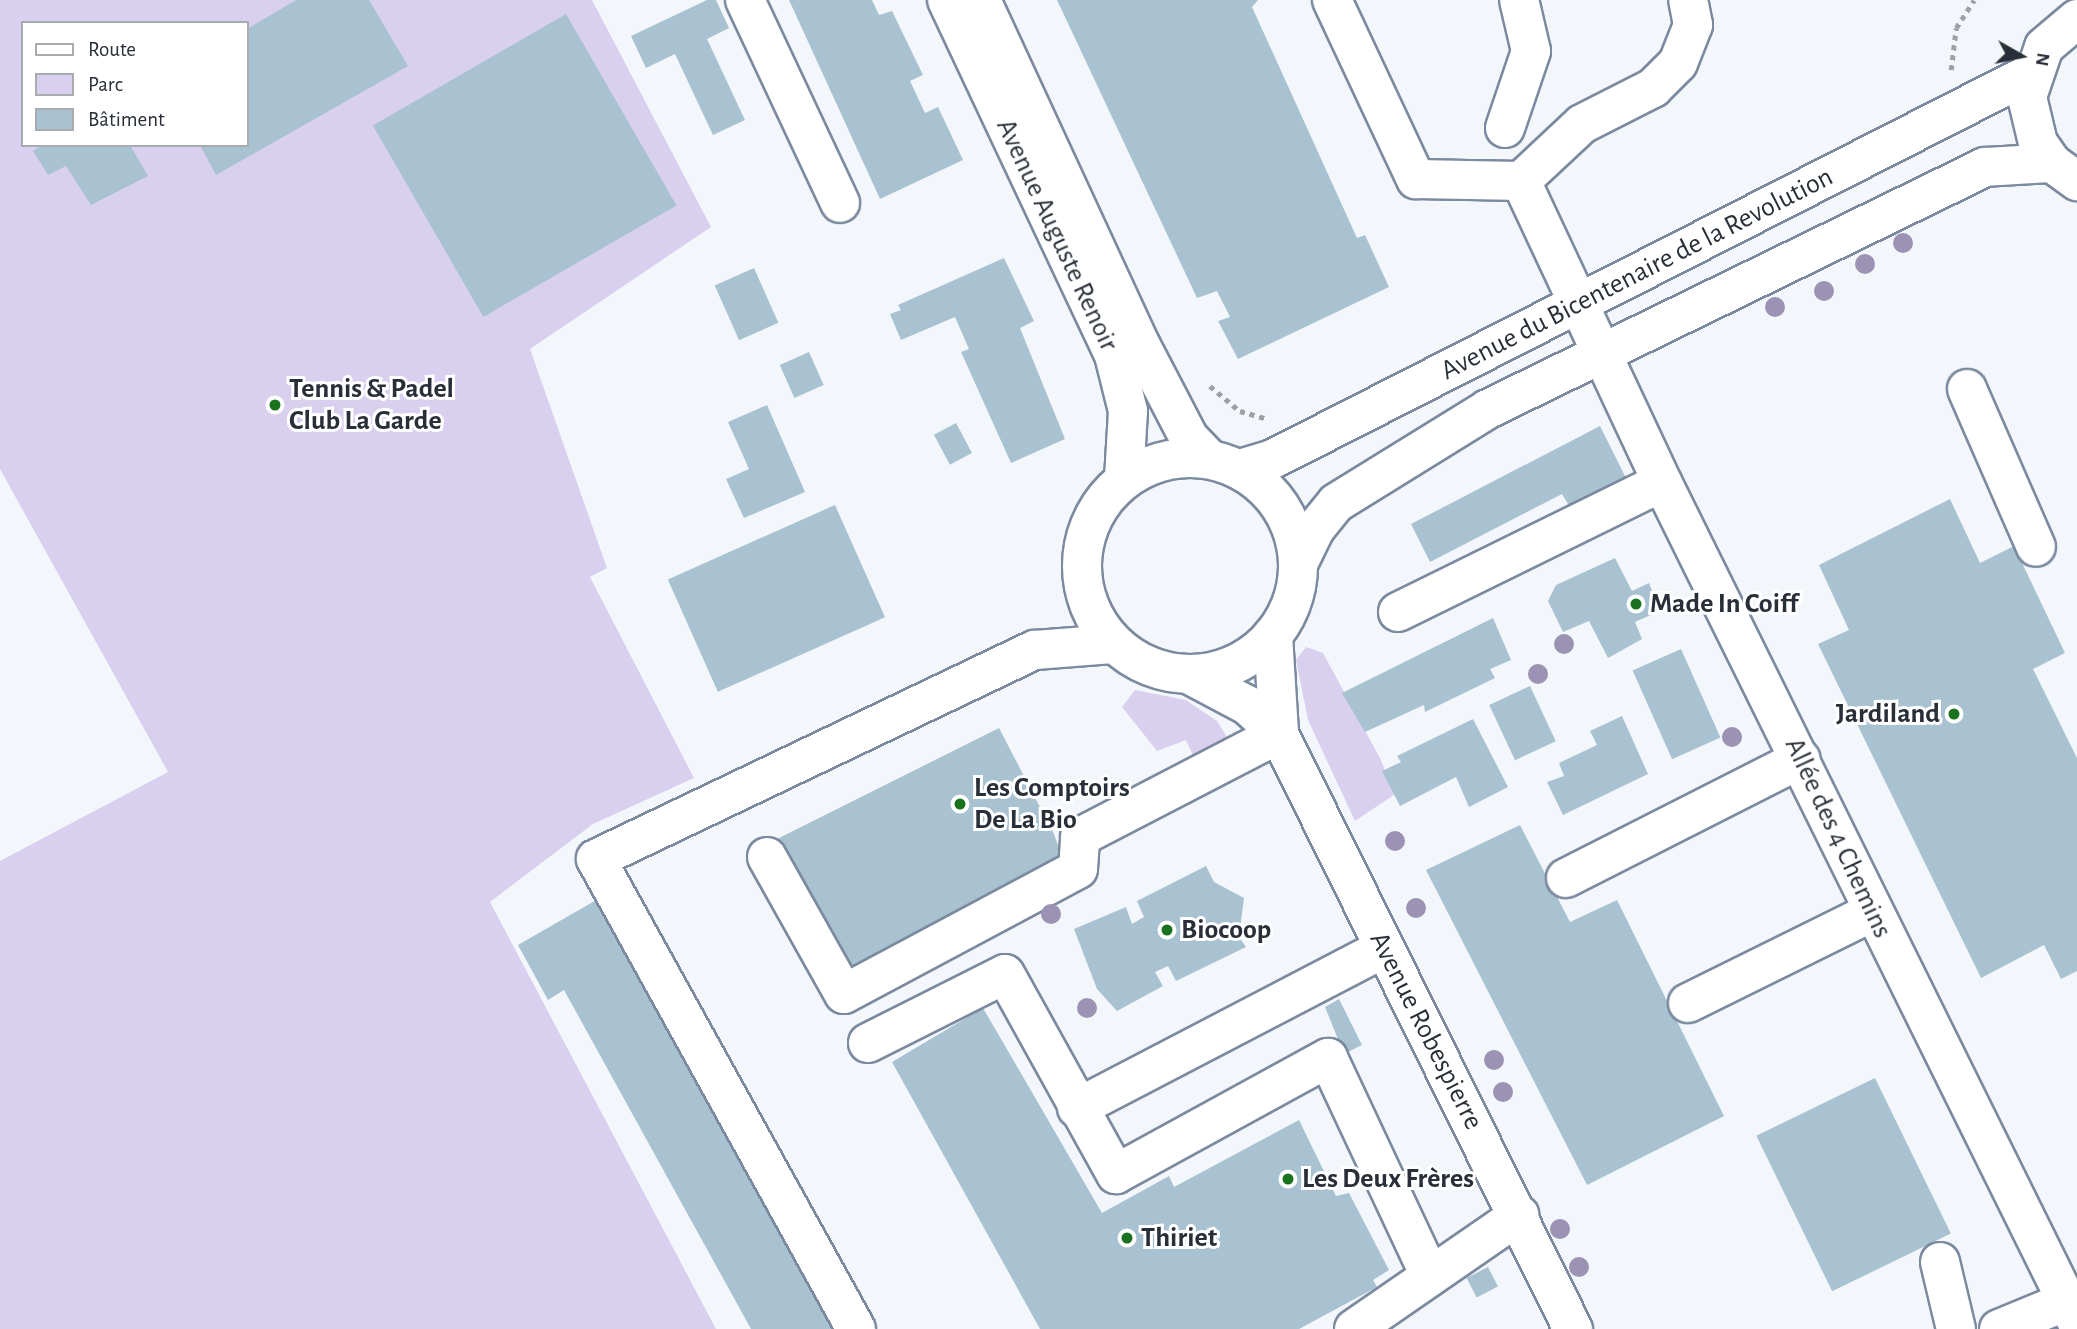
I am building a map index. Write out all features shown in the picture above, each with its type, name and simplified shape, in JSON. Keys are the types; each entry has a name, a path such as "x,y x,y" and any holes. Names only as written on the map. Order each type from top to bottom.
{"street":[{"path":"745,0 840,203"},
{"name":"Avenue Auguste Renoir","path":"947,0 1114,355 1128,421 1124,479"},
{"name":"Avenue Auguste Renoir","path":"981,0 1139,342 1189,438 1224,463"},
{"path":"1332,0 1416,179 1521,181 1582,124 1653,88 1678,63 1693,25 1688,0"},
{"path":"1505,128 1531,51 1519,0"},
{"path":"2065,172 2029,121 2031,73 2044,47 2070,15"},
{"name":"Avenue du Bicentenaire de la Revolution","path":"1224,463 1273,459 1580,300 2031,73"},
{"name":"Avenue du Bicentenaire de la Revolution","path":"1298,564 1315,529 1357,487 1488,409 1985,167 2065,172"},
{"name":"Allée des 4 Chemins","path":"1521,181 1605,352 1662,482 1801,759 1872,912 2072,1312"},
{"path":"1967,389 2036,547"},
{"path":"1164,460 1224,463 1282,509 1294,535 1298,564 1295,590 1273,635 1236,664 1191,675 1149,667 1113,644 1089,607 1083,586 1088,527 1102,500 1124,479 1164,460"},
{"path":"1398,612 1662,482"},
{"path":"1035,650 1083,586"},
{"name":"Avenue Robespierre","path":"1273,635 1279,734 1573,1329"},
{"path":"856,1329 596,859 1035,650 1113,644"},
{"name":"Avenue Robespierre","path":"1191,675 1235,697 1279,734"},
{"path":"767,857 844,994 1078,869 1080,837 1279,734"},
{"path":"1566,878 1801,759"},
{"path":"1688,1003 1872,912"},
{"path":"1077,1108 1383,949"},
{"path":"868,1043 1005,974 1116,1174 1328,1058 1430,1276"},
{"path":"1354,1329 1519,1215"},
{"path":"1940,1262 1956,1329"},
{"path":"1998,1329 2072,1312"}],"path":[{"path":"1952,82 1956,28 1974,0"},
{"path":"1205,382 1240,411 1321,435"}],"green space":[{"path":"0,0 592,0 711,227 530,349 607,568 590,577 694,778 593,824 490,902 716,1329 0,1329 0,861 168,772 0,469"},
{"path":"1306,647 1323,653 1381,760 1394,795 1355,821 1308,720 1296,660"},
{"path":"1135,690 1186,700 1217,721 1236,752 1196,762 1186,740 1157,751 1122,707"}],"building":[{"path":"296,0 369,0 408,66 216,175 201,147 248,147 248,28"},
{"path":"707,0 716,0 729,28 707,39 745,120 713,135 675,54 646,68 631,36"},
{"path":"789,0 872,0 879,15 892,11 923,75 910,81 925,113 938,107 963,160 880,199"},
{"path":"1057,0 1258,0 1252,7 1357,238 1365,235 1389,287 1238,359 1218,321 1230,317 1217,291 1197,298"},
{"path":"566,14 676,205 483,317 373,126"},
{"path":"39,147 131,147 148,176 91,205 66,166 48,175 33,151"},
{"path":"1004,258 1034,321 1020,328 1065,439 1011,463 961,352 969,349 955,317 901,340 890,314 901,310 898,305"},
{"path":"754,268 778,323 739,340 715,285"},
{"path":"809,352 824,385 794,398 780,365"},
{"path":"767,405 805,492 744,518 726,479 749,469 728,422"},
{"path":"956,423 972,453 950,465 934,435"},
{"path":"1600,426 1627,480 1571,509 1562,494 1430,562 1411,524"},
{"name":"Jardiland","path":"1950,499 1980,563 2014,546 2065,653 2033,669 2077,758 2077,971 2061,979 2044,945 1981,978 1818,644 1849,630 1819,565"},
{"path":"835,505 885,617 718,692 668,579"},
{"path":"1615,558 1632,591 1649,583 1660,611 1635,622 1642,639 1608,658 1589,621 1563,632 1548,601 1556,585"},
{"path":"1493,618 1511,660 1490,669 1495,678 1425,712 1424,705 1365,732 1342,693"},
{"path":"1681,649 1720,738 1672,759 1633,671"},
{"path":"1530,686 1556,741 1515,760 1489,705"},
{"path":"1622,716 1648,774 1563,815 1547,782 1564,776 1559,763 1597,745 1590,731"},
{"path":"1473,719 1508,787 1469,807 1456,777 1400,806 1382,771 1401,762 1397,756"},
{"path":"999,728 1054,834 1067,870 846,978 777,839"},
{"path":"1520,825 1570,922 1617,900 1724,1116 1587,1185 1426,870"},
{"path":"1206,866 1214,882 1244,898 1239,937 1246,947 1176,981 1168,966 1155,972 1163,986 1117,1011 1097,989 1074,929 1126,907 1132,924 1144,917 1137,901"},
{"path":"598,899 834,1329 751,1329 564,990 548,1000 518,945"},
{"path":"1339,999 1362,1045 1344,1054 1325,1007"},
{"path":"983,1008 1102,1213 1169,1176 1174,1187 1299,1120 1336,1196 1349,1193 1389,1270 1373,1280 1377,1287 1299,1329 1040,1329 892,1062"},
{"path":"1875,1078 1951,1233 1832,1291 1756,1136"},
{"path":"1488,1267 1498,1287 1477,1297 1467,1278"}],"place":[{"name":"Tennis & Padel Club La Garde","path":"275,405"},
{"name":"Made In Coiff","path":"1636,604"},
{"name":"Jardiland","path":"1954,714"},
{"name":"Les Comptoirs De La Bio","path":"960,804"},
{"name":"Biocoop","path":"1167,930"},
{"name":"Les Deux Frères","path":"1288,1179"},
{"name":"Thiriet","path":"1127,1238"}]}
